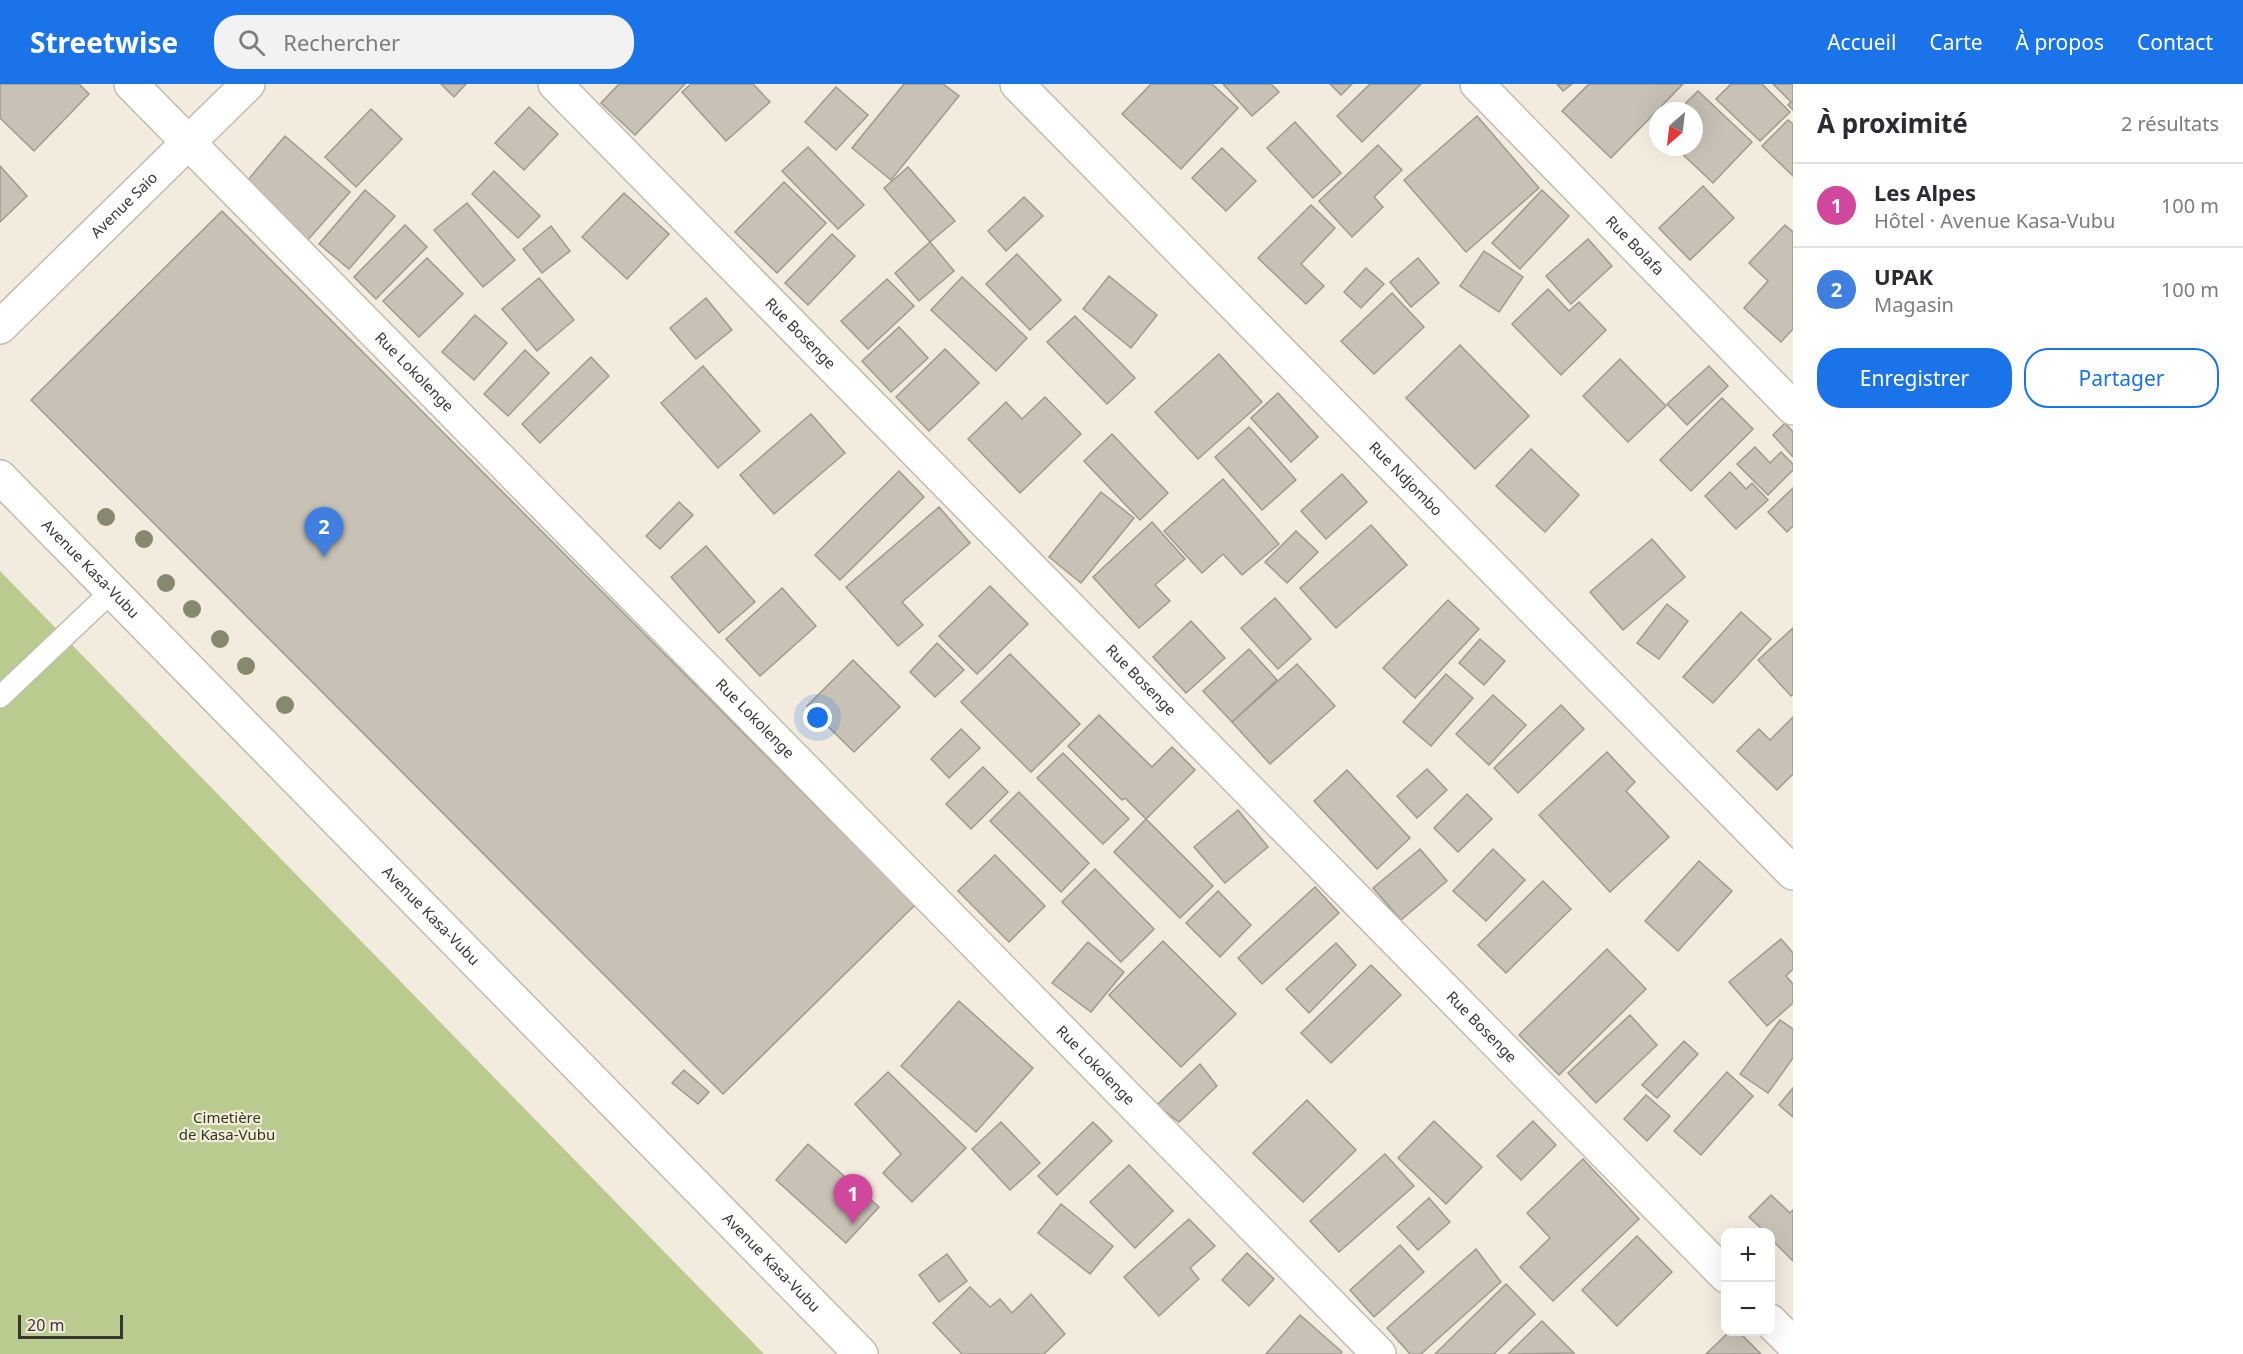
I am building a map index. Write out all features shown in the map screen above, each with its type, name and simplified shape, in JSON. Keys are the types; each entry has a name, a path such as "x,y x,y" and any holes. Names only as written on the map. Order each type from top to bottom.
{"street":[{"name":"Rue Lokolenge","path":"131,84 1379,1354"},
{"name":"Avenue Saio","path":"0,327 248,84"},
{"name":"Rue Bosenge","path":"555,84 1721,1272"},
{"name":"Rue Ndjombo","path":"1017,84 1793,873"},
{"name":"Rue Bolafa","path":"1477,84 1793,408"},
{"name":"Avenue Kasa-Vubu","path":"0,477 861,1354"},
{"path":"1775,1326 1793,1344"}],"lane":[{"path":"0,697 112,591"}],"green space":[{"name":"Cimetière de Kasa-Vubu","path":"0,571 764,1354 0,1354"}],"building":[{"path":"0,84 79,84 89,94 34,151 0,118"},
{"path":"441,84 466,84 454,97"},
{"path":"619,84 685,84 635,135 601,103"},
{"path":"691,84 753,84 770,102 726,141 682,92"},
{"path":"904,84 943,84 959,96 891,180 852,148"},
{"path":"1151,84 1212,84 1238,108 1181,169 1122,114"},
{"path":"1223,84 1271,84 1279,92 1252,116"},
{"path":"1330,84 1352,84 1341,95"},
{"path":"1370,84 1421,84 1362,142 1337,116"},
{"path":"1557,84 1572,84 1563,91"},
{"path":"1589,84 1683,84 1665,102 1649,102 1649,119 1611,158 1562,111"},
{"path":"1731,84 1762,84 1790,112 1760,141 1716,99"},
{"path":"1773,84 1793,84 1793,110 1788,105 1791,102"},
{"path":"836,87 868,115 836,150 805,122"},
{"path":"1698,91 1752,142 1713,183 1684,156 1703,156 1703,102 1687,102"},
{"path":"529,107 558,134 524,170 495,143"},
{"path":"371,109 402,139 356,187 325,157"},
{"path":"1477,116 1539,188 1466,252 1404,180"},
{"path":"1788,120 1793,124 1793,176 1762,146"},
{"path":"1295,122 1341,173 1313,198 1267,148"},
{"path":"285,136 350,192 306,242 242,187"},
{"path":"1378,145 1402,170 1374,197 1383,207 1352,237 1319,201"},
{"path":"808,147 864,205 838,229 782,171"},
{"path":"1222,148 1256,181 1226,211 1192,178"},
{"path":"0,166 27,196 0,222"},
{"path":"908,167 955,221 930,242 884,188"},
{"path":"494,171 540,216 518,238 472,194"},
{"path":"784,182 826,223 777,273 735,232"},
{"path":"1703,186 1734,218 1690,260 1659,228"},
{"path":"365,190 395,216 349,269 319,244"},
{"path":"1542,190 1569,216 1520,269 1492,243"},
{"path":"624,193 669,234 627,279 582,237"},
{"path":"1024,197 1043,216 1006,251 988,231"},
{"path":"467,203 515,260 483,287 434,230"},
{"path":"1311,205 1335,228 1301,264 1324,286 1306,304 1258,258"},
{"path":"222,211 915,905 723,1094 31,400"},
{"path":"405,225 427,247 376,299 354,277"},
{"path":"1785,225 1793,232 1793,329 1781,342 1744,308 1768,281 1749,263"},
{"path":"551,226 570,251 542,273 523,249"},
{"path":"832,234 855,256 808,305 785,283"},
{"path":"1588,239 1612,266 1571,304 1546,276"},
{"path":"930,242 954,271 919,301 895,273"},
{"path":"1484,251 1523,277 1499,312 1460,286"},
{"path":"1017,254 1061,300 1030,330 986,284"},
{"path":"427,258 463,294 419,337 383,301"},
{"path":"1418,258 1439,283 1411,307 1390,282"},
{"path":"1366,268 1384,284 1361,308 1344,292"},
{"path":"1109,276 1157,315 1131,348 1083,309"},
{"path":"962,277 1027,338 996,371 931,310"},
{"path":"539,278 574,320 537,351 502,309"},
{"path":"887,279 914,306 868,349 841,321"},
{"path":"1548,289 1569,311 1579,302 1606,330 1561,375 1512,324"},
{"path":"1392,293 1424,327 1374,374 1341,341"},
{"path":"706,298 732,330 696,359 670,328"},
{"path":"475,315 507,343 474,380 442,352"},
{"path":"1075,316 1135,378 1107,404 1047,342"},
{"path":"899,327 928,358 891,392 862,361"},
{"path":"1460,345 1529,416 1475,469 1406,398"},
{"path":"945,349 979,383 929,431 896,397"},
{"path":"525,350 549,373 508,416 484,394"},
{"path":"1219,354 1262,402 1198,459 1155,412"},
{"path":"591,357 609,376 540,443 522,424"},
{"path":"1620,359 1666,406 1628,442 1583,396"},
{"path":"703,366 760,431 718,468 661,403"},
{"path":"1709,366 1728,386 1687,425 1667,404"},
{"path":"1278,393 1318,437 1291,462 1251,418"},
{"path":"1045,397 1081,434 1020,493 968,439 1006,402 1022,419"},
{"path":"1722,398 1753,429 1691,491 1660,460"},
{"path":"811,414 845,453 774,514 740,475"},
{"path":"1785,423 1793,432 1793,457 1773,435"},
{"path":"1249,427 1296,480 1262,510 1215,457"},
{"path":"1112,434 1168,493 1140,520 1084,461"},
{"path":"1755,447 1770,463 1781,452 1793,464 1793,470 1768,495 1737,464"},
{"path":"1531,449 1579,495 1545,532 1496,486"},
{"path":"899,471 924,497 840,580 815,555"},
{"path":"1730,472 1746,489 1752,483 1768,500 1736,529 1705,496"},
{"path":"1342,474 1367,502 1326,539 1301,511"},
{"path":"1223,479 1279,544 1242,575 1223,554 1202,573 1164,531"},
{"path":"1793,488 1793,526 1787,532 1768,512"},
{"path":"1101,492 1134,518 1081,583 1049,557"},
{"path":"679,502 693,515 660,549 646,536"},
{"path":"939,507 970,543 902,602 923,625 898,646 846,587"},
{"path":"1152,522 1185,559 1155,585 1170,601 1139,628 1093,577"},
{"path":"1371,525 1407,565 1336,628 1300,588"},
{"path":"1296,531 1318,552 1287,583 1265,562"},
{"path":"1652,539 1685,577 1623,630 1590,592"},
{"path":"706,546 755,602 719,633 671,577"},
{"path":"990,586 1028,624 977,674 939,636"},
{"path":"782,588 816,626 760,676 726,639"},
{"path":"1275,598 1311,639 1278,669 1241,628"},
{"path":"1448,600 1479,629 1415,698 1383,668"},
{"path":"1667,604 1688,621 1659,659 1637,643"},
{"path":"1741,612 1771,639 1713,703 1683,677"},
{"path":"1191,621 1225,658 1186,693 1153,657"},
{"path":"1793,628 1793,694 1791,696 1758,660"},
{"path":"1480,639 1505,661 1484,685 1459,663"},
{"path":"937,643 964,670 935,697 910,672"},
{"path":"1249,649 1277,680 1232,722 1203,691"},
{"path":"1010,654 1080,724 1031,772 961,702"},
{"path":"853,660 900,707 854,752 807,706"},
{"path":"1297,664 1335,706 1270,764 1232,722"},
{"path":"1446,674 1473,698 1431,746 1403,722"},
{"path":"1493,695 1526,725 1489,765 1456,734"},
{"path":"1561,705 1584,729 1518,793 1494,768"},
{"path":"1099,715 1152,767 1172,747 1195,770 1146,819 1125,798 1122,800 1068,746"},
{"path":"1793,717 1793,774 1777,790 1737,751 1759,729 1770,740"},
{"path":"961,729 980,748 949,778 931,759"},
{"path":"1607,752 1635,782 1626,791 1669,837 1610,892 1539,815"},
{"path":"1063,753 1129,819 1103,844 1037,778"},
{"path":"983,767 1008,792 971,829 946,804"},
{"path":"1427,769 1447,790 1417,818 1397,796"},
{"path":"1347,770 1410,838 1377,869 1314,801"},
{"path":"1019,792 1089,863 1061,892 990,821"},
{"path":"1467,794 1492,819 1458,852 1434,828"},
{"path":"1238,810 1268,847 1225,883 1194,847"},
{"path":"1146,819 1213,886 1180,918 1114,852"},
{"path":"1420,849 1447,881 1401,920 1373,888"},
{"path":"1493,849 1525,880 1486,921 1453,891"},
{"path":"995,855 1045,906 1009,942 958,891"},
{"path":"1699,861 1732,891 1678,951 1645,921"},
{"path":"1095,869 1154,929 1121,962 1062,902"},
{"path":"1543,881 1571,909 1506,973 1478,945"},
{"path":"1315,887 1339,913 1262,984 1238,958"},
{"path":"1218,891 1251,925 1220,957 1186,923"},
{"path":"1781,939 1793,953 1793,969 1786,976 1793,984 1793,1003 1767,1026 1729,982"},
{"path":"1163,941 1236,1014 1181,1067 1109,995"},
{"path":"1088,942 1124,972 1091,1012 1052,983"},
{"path":"1336,943 1356,965 1309,1013 1286,989"},
{"path":"1607,949 1646,989 1559,1075 1519,1035"},
{"path":"1371,965 1401,995 1331,1063 1301,1033"},
{"path":"959,1001 1033,1068 976,1132 901,1066"},
{"path":"1630,1015 1657,1045 1596,1103 1568,1073"},
{"path":"1780,1020 1793,1029 1793,1058 1768,1093 1740,1074"},
{"path":"1684,1041 1698,1054 1657,1098 1642,1085"},
{"path":"1200,1064 1217,1086 1179,1122 1157,1105"},
{"path":"684,1070 709,1092 698,1104 672,1083"},
{"path":"888,1072 966,1148 912,1202 883,1173 901,1154 855,1104"},
{"path":"1727,1072 1753,1096 1701,1155 1674,1131"},
{"path":"1793,1088 1793,1117 1779,1105"},
{"path":"1646,1095 1670,1116 1647,1141 1624,1119"},
{"path":"1307,1100 1356,1150 1303,1202 1253,1153"},
{"path":"1434,1121 1482,1167 1446,1204 1398,1158"},
{"path":"1533,1121 1556,1145 1521,1180 1497,1156"},
{"path":"1001,1122 1040,1163 1010,1190 972,1149"},
{"path":"1093,1122 1112,1141 1057,1195 1038,1176"},
{"path":"808,1144 879,1207 846,1243 776,1180"},
{"path":"1385,1154 1414,1186 1339,1252 1310,1221"},
{"path":"1583,1159 1639,1219 1553,1301 1520,1267 1550,1238 1527,1213"},
{"path":"1129,1165 1173,1211 1135,1248 1090,1202"},
{"path":"1771,1195 1790,1213 1793,1210 1793,1261 1775,1243 1775,1228 1761,1228 1749,1217"},
{"path":"1429,1198 1450,1222 1418,1250 1397,1227"},
{"path":"1061,1204 1113,1246 1090,1274 1038,1233"},
{"path":"1189,1219 1215,1246 1190,1268 1199,1279 1159,1316 1124,1277"},
{"path":"1637,1236 1672,1272 1617,1326 1582,1290"},
{"path":"1400,1245 1424,1272 1374,1317 1350,1290"},
{"path":"1476,1249 1501,1282 1421,1354 1410,1354 1387,1328"},
{"path":"1247,1253 1274,1279 1249,1306 1222,1280"},
{"path":"947,1254 967,1281 939,1302 919,1275"},
{"path":"1506,1284 1535,1314 1494,1354 1435,1354"},
{"path":"970,1287 990,1307 1000,1299 1012,1313 1031,1294 1065,1334 1044,1354 962,1354 933,1323"},
{"path":"1300,1315 1342,1352 1340,1354 1266,1354"},
{"path":"1542,1321 1574,1353 1508,1354"},
{"path":"1725,1336 1743,1336 1761,1354 1706,1354"}],"place":[{"name":"UPAK","path":"324,557"},
{"name":"Les Alpes","path":"853,1224"}]}
